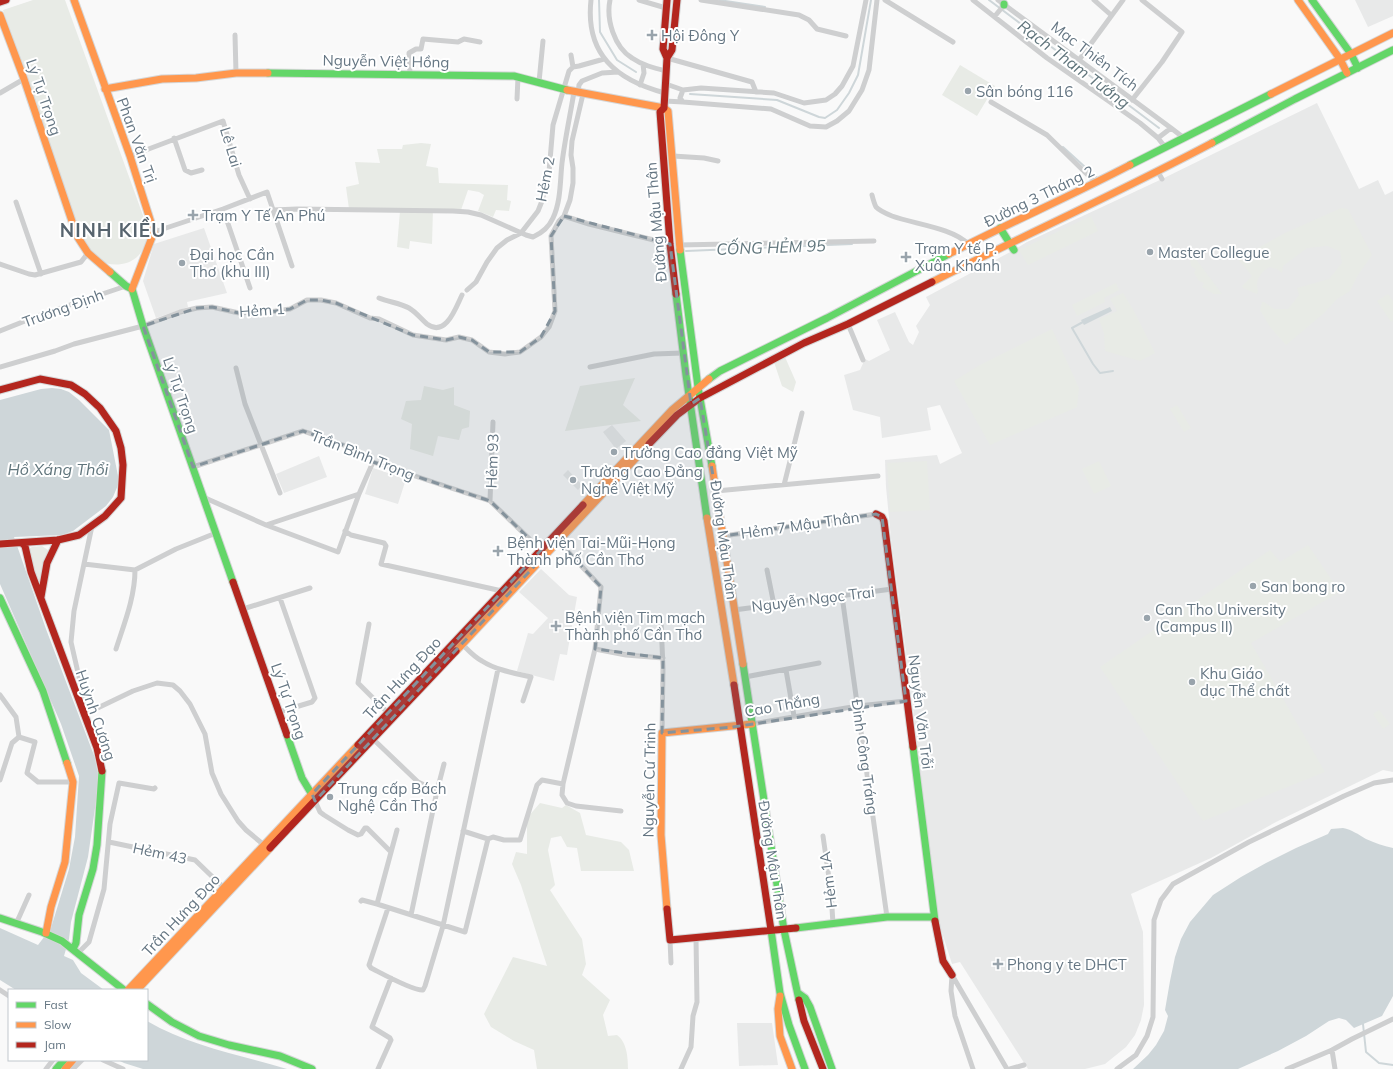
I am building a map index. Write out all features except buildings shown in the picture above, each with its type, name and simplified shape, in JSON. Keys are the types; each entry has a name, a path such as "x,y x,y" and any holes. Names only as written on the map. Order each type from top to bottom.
{"main road":[{"path":"0,2 6,0"},
{"name":"Phan Văn Trị","path":"74,0 130,156 154,232"},
{"name":"Đường Mậu Thân","path":"667,58 672,50 677,0"},
{"path":"1298,0 1340,59 1347,73"},
{"path":"1312,0 1350,54 1358,68"},
{"name":"Đường Mậu Thân","path":"667,4 663,48 667,58 665,93 666,107 673,156 679,245 698,387 728,565 784,930 804,1021 823,1069"},
{"name":"Lý Tự Trọng","path":"0,15 24,79 77,236 88,253 129,287 302,778 314,797"},
{"name":"Đường 3 Tháng 2","path":"698,387 720,371 827,318 968,244 1096,183 1393,33"},
{"name":"Đường 3 Tháng 2","path":"700,398 804,343 848,324 1010,242 1158,172 1393,50"},
{"name":"Nguyễn Việt Hồng","path":"105,89 162,79 196,78 236,73 410,74 518,77 578,93 666,107"},
{"name":"Đường Mậu Thân","path":"666,107 660,112 670,244 689,395 780,993 789,1025 806,1069"},
{"path":"1000,228 1014,250"},
{"path":"129,287 154,232"},
{"path":"670,244 679,245"},
{"path":"0,390 40,379 71,384 85,394 100,408 116,431 121,448 123,465 121,498 104,516 79,535 58,540 0,544"},
{"name":"Trần Hưng Đạo","path":"129,989 314,797 388,712 672,410 698,387"},
{"name":"Trần Hưng Đạo","path":"139,989 264,845 373,739 677,415 700,398"},
{"name":"Nguyễn Văn Trỗi","path":"876,514 882,516 884,521 934,917 943,961 952,975"},
{"path":"41,599 47,563 58,540"},
{"name":"Huỳnh Cương","path":"20,543 25,546 31,572 102,768 97,845 80,915 75,952"},
{"path":"714,566 728,565"},
{"path":"0,598 2,607 43,691 73,782 72,809 65,862 51,907 46,933"},
{"name":"Cao Thắng","path":"662,733 752,724"},
{"name":"Nguyễn Cư Trinh","path":"662,733 661,836 670,940"},
{"path":"670,940 784,930 887,917 934,917"},
{"path":"0,918 46,933 75,952 123,989"},
{"path":"780,993 778,1009 780,1036 792,1069"},
{"path":"798,993 805,998 810,1007 832,1069"},
{"path":"148,1005 175,1024 199,1036 230,1045 281,1056 312,1069"},
{"path":"56,1069 63,1061"},
{"path":"65,1069 72,1061"}],"street":[{"path":"591,0 592,28 604,59 618,72 640,84 665,93"},
{"path":"610,0 608,9 609,18 612,30 618,42 630,57 643,64 666,71"},
{"path":"638,0 667,4"},
{"path":"701,0 799,15 809,20 817,29 846,36"},
{"path":"666,84 683,90 701,88 774,93 804,103 826,100 835,94 842,86 852,66 866,0"},
{"path":"666,107 683,102 772,109 810,126 826,127 837,121 849,111 862,90 869,70 877,0"},
{"path":"884,0 953,42"},
{"name":"Mạc Thiên Tích","path":"973,0 1047,58 1140,123 1158,138 1165,147"},
{"path":"1094,0 1111,15"},
{"path":"1079,60 1123,0"},
{"path":"1132,100 1162,62 1182,32 1142,0"},
{"name":"Mạc Thiên Tích","path":"995,16 1002,3 1184,138"},
{"path":"235,35 236,73"},
{"path":"410,74 409,53 421,49 423,39 458,42 464,39 480,42"},
{"path":"539,82 543,41"},
{"path":"571,55 572,67 604,59"},
{"path":"667,58 752,82 756,92"},
{"path":"640,84 644,73 643,64"},
{"name":"Hẻm 2","path":"468,290 476,282 487,262 498,248 507,240 521,233 538,212 549,172 553,125 569,70 572,67"},
{"path":"273,210 453,211 481,215 530,237 538,235 546,229 554,217 560,193 565,143 579,85 602,72 618,72"},
{"path":"517,99 518,77"},
{"path":"0,93 24,79"},
{"path":"683,90 680,98 683,102"},
{"name":"Hẻm 1","path":"0,367 74,344 143,326 180,312 197,308 212,307 239,313 269,312 290,309 306,300 321,300 336,303 370,318 379,319 413,335 446,340 460,337 472,340 489,352 506,354 520,352 541,337 549,327 555,311 551,236 559,221 564,216 570,200 573,183 571,146 578,93"},
{"path":"991,102 1047,135 1096,183"},
{"name":"Lê Lai","path":"130,156 223,120 239,176 250,199"},
{"path":"1158,138 1171,128"},
{"path":"174,138 186,170 191,173 202,170"},
{"path":"673,156 704,158 718,161"},
{"path":"1158,172 1162,179"},
{"path":"154,232 223,209 267,192 292,266"},
{"path":"872,195 876,207 884,212 940,230 965,240 968,244"},
{"path":"16,202 41,274"},
{"path":"223,209 250,288"},
{"path":"564,216 589,224 670,244"},
{"path":"679,245 874,241"},
{"path":"0,264 35,275 81,262 88,253"},
{"name":"Trương Định","path":"0,331 42,314 129,287"},
{"path":"379,298 409,308 427,324 435,327 445,325 449,322 462,295"},
{"path":"848,324 863,360"},
{"path":"590,367 654,354 683,353"},
{"path":"236,368 245,404 280,493"},
{"path":"784,485 802,413"},
{"name":"Hẻm 93","path":"490,501 493,422"},
{"name":"Trần Bình Trọng","path":"193,467 303,431 346,446 373,462 490,501 541,550"},
{"path":"203,497 266,525 338,552 359,494 373,462"},
{"path":"716,491 878,476"},
{"path":"266,525 359,494"},
{"name":"Hẻm 7 Mậu Thân","path":"723,536 876,514"},
{"path":"92,526 78,587 71,642 84,699 83,715 133,691 157,683 173,686 180,690 190,704 205,734 212,773 221,794 238,821 264,845"},
{"path":"345,531 384,543 386,546 381,564 502,591"},
{"path":"84,564 135,570 176,549 216,533"},
{"path":"558,541 601,587 595,649 563,784 562,795 566,803 576,806 621,811"},
{"path":"116,649 133,592 135,570"},
{"path":"767,570 774,605"},
{"path":"243,609 310,588"},
{"name":"Nguyễn Ngọc Trai","path":"734,610 892,589"},
{"name":"Đinh Công Tráng","path":"842,596 887,917"},
{"path":"279,712 312,702 315,698 280,598"},
{"name":"Nguyễn Cư Trinh","path":"660,621 663,658 662,733"},
{"path":"369,624 358,683 388,712"},
{"path":"462,644 481,661 498,669 531,676 523,701"},
{"path":"595,649 626,655 663,658"},
{"path":"745,676 819,663"},
{"path":"388,908 369,966 417,990 423,990 443,926 498,669"},
{"path":"786,670 794,716"},
{"path":"0,695 16,717 19,737"},
{"name":"Cao Thắng","path":"752,724 858,706 906,701"},
{"path":"19,737 35,742 27,773 38,782 73,782"},
{"path":"0,780 12,743 19,737"},
{"path":"373,739 418,782 438,791"},
{"path":"412,915 444,764"},
{"path":"463,831 488,839 493,837 504,840 520,840 537,784 542,780 546,780 563,784"},
{"path":"1117,1069 1136,1055 1147,1036 1153,1017 1154,920 1161,900 1173,884 1249,842 1344,796 1374,782 1393,780"},
{"path":"75,952 89,942 104,889 110,842 110,824 119,783 155,788"},
{"path":"314,797 320,812 358,835 361,834 365,828 367,828 390,851"},
{"path":"377,904 388,865 390,851 397,830"},
{"name":"Hẻm 1A","path":"823,836 831,892 833,924"},
{"path":"361,901 377,904 465,932 488,839"},
{"name":"Hẻm 43","path":"110,842 195,860 226,890"},
{"path":"16,924 29,895"},
{"path":"681,1069 690,1047 693,1016 697,1002 696,938"},
{"name":"Nguyễn Cư Trinh","path":"670,940 671,963"},
{"path":"952,975 951,991 955,1016 973,1069"},
{"name":"Nguyễn Văn Trỗi","path":"952,975 1007,1069"},
{"path":"378,1069 391,1041 390,1038 372,1027 391,978"},
{"path":"1287,1069 1332,1050 1352,1038 1390,1020"},
{"path":"1332,1050 1335,1069"},
{"path":"46,1069 52,1061"},
{"path":"73,1069 81,1061"},
{"path":"105,1061 123,1069"},
{"path":"1010,1069 1024,1065"}],"highlighted area":[{"path":"564,216 670,244 691,404 700,398 723,536 876,514 882,517 906,701 733,727 662,733 663,658 595,649 601,587 558,541 315,801 312,794 541,550 490,501 373,462 346,446 303,431 193,467 143,326 197,308 212,307 239,313 269,312 290,309 307,300 321,300 336,303 413,335 446,340 459,337 472,340 489,352 520,352 541,337 555,311 551,236"}],"shaded area":[{"path":"33,0 65,0 149,232 146,242 137,257 123,264 108,264 99,260 84,244 3,10"},
{"path":"1355,0 1393,0 1393,16 1368,27"},
{"name":"Sân bóng 116","path":"960,65 995,86 977,116 942,95"},
{"name":"Can Tho University (Campus II)","path":"1317,103 1359,189 1378,180 1385,195 1393,191 1393,772 1383,770 1276,822 1211,858 1131,894 1143,932 1144,1005 1141,1020 1135,1035 1126,1047 1105,1064 1085,1069 1028,1069 960,962 952,964 939,923 891,538 885,460 937,455 940,464 962,453 940,405 927,408 931,430 882,438 880,417 853,410 844,375 860,370 865,359 869,361 890,350 877,320 895,312 909,342 913,345 919,332 916,326 930,305 926,297 1027,242 1162,179"},
{"path":"421,143 431,144 426,166 438,168 439,183 508,185 507,200 511,201 509,211 496,210 493,217 478,211 484,195 479,192 468,190 461,210 433,209 432,244 410,241 409,249 397,247 400,211 349,209 346,187 359,184 355,162 380,163 377,149 402,149 403,145"},
{"path":"1341,208 1348,209 1372,255 1358,275 1350,291 1337,299 1324,313 1286,345 1270,327 1260,310 1262,302 1274,309 1288,309 1299,295 1297,288 1329,279 1342,263 1340,251 1327,246 1307,248 1283,266 1282,273 1277,269 1269,267 1259,277 1257,283 1257,294 1243,288 1242,286 1252,276 1238,259 1285,233"},
{"path":"1091,216 1098,231 1028,265 1019,250"},
{"name":"Đại học Cần Thơ (khu III)","path":"204,228 227,293 187,302 188,307 156,318 143,281 154,244"},
{"path":"1189,250 1222,294 1214,294 1202,287 1204,283 1199,281 1194,273 1196,269 1191,266"},
{"path":"1116,283 1119,290 1104,298 1105,302 1077,316 1072,305"},
{"path":"1123,293 1134,311 1155,353 1140,361 1105,351 1104,333 1099,319 1117,311 1110,299"},
{"path":"1388,294 1393,301 1393,321 1391,322 1377,301"},
{"path":"1052,329 1079,388 1077,407 990,445 954,381 978,366"},
{"path":"785,357 796,382 793,392 782,386 774,362"},
{"path":"635,378 623,405 641,421 565,431 580,386"},
{"path":"424,386 443,390 454,387 454,405 470,411 469,427 462,429 459,440 438,436 433,456 410,449 412,424 401,419 406,401 421,400"},
{"path":"1177,405 1191,428 1184,432 1170,409"},
{"path":"612,425 626,441 616,449 603,432"},
{"path":"319,456 327,477 284,493 276,474"},
{"path":"927,461 930,510 890,512 887,463"},
{"path":"1099,461 1111,486 1094,494 1082,469"},
{"path":"373,468 406,479 398,504 365,494"},
{"name":"Trường Cao Đẳng Nghề Việt Mỹ","path":"568,470 582,485 578,490 563,475"},
{"name":"Khu Giáo dục Thể chất","path":"1308,545 1340,592 1251,643 1325,772 1203,821 1100,667 1270,550 1280,562"},
{"path":"42,546 48,550 48,554 39,588 29,549 32,547"},
{"name":"Bệnh viện Tim mạch Thành phố Cần Thơ","path":"541,569 569,595 577,597 567,655 560,654 554,681 517,671 528,633 533,634 548,618 519,592"},
{"path":"1379,710 1390,724 1383,729 1373,714"},
{"path":"540,803 562,808 566,805 580,813 586,835 621,842 629,850 634,871 581,871 577,848 567,847 561,836 551,838 548,850 555,885 550,890 582,939 586,964 582,975 610,1000 603,1015 608,1036 617,1035 623,1042 627,1055 628,1069 537,1069 534,1050 514,1041 491,1027 484,1014 513,957 547,966 521,885 512,864 516,852 527,854 527,818"},
{"path":"737,1023 772,1023 778,1065 739,1066"}],"water":[{"path":"1110,307 1112,311 1084,325 1081,320"},
{"name":"Hồ Xáng Thổi","path":"52,388 69,392 109,430 118,476 118,485 113,497 106,506 73,531 62,535 14,537 46,629 95,758 99,780 88,857 71,922 69,939 64,956 73,960 81,973 103,989 14,989 0,980 0,928 38,945 51,928 69,869 75,837 79,776 61,724 0,584 0,400 41,389"},
{"path":"1343,828 1373,842 1393,848 1393,996 1382,1016 1354,1028 1346,1020 1339,1018 1329,1021 1306,1036 1278,1051 1238,1069 1133,1069 1148,1055 1164,1031 1168,1016 1165,1010 1170,981 1175,957 1181,939 1190,922 1213,895 1266,863 1328,834 1331,829"},
{"path":"148,1022 180,1037 287,1069 143,1069 120,1061 148,1061"}],"waterway":[{"name":"Rạch Tham Tướng","path":"599,0 600,32 617,60 636,72"},
{"path":"719,0 765,7"},
{"name":"Rạch Tham Tướng","path":"690,94 777,100 825,118 837,110 849,93 858,75 871,0"},
{"name":"Rạch Tham Tướng","path":"989,0 1159,128"},
{"path":"1063,147 1096,177"},
{"name":"CỐNG HẺM 95","path":"686,251 852,244"},
{"path":"1083,322 1072,328 1093,364 1100,373 1113,371"},
{"path":"1363,1024 1366,1052 1379,1063 1393,1065"}],"traffic: fast":[{"path":"1312,0 1351,54 1358,68"},
{"path":"1212,143 1295,99 1393,50"},
{"path":"268,73 514,76 567,90"},
{"path":"1130,165 1271,94"},
{"path":"1000,228 1014,250"},
{"path":"680,250 698,387 712,466"},
{"path":"709,379 720,371 827,318 949,254"},
{"path":"110,272 126,286 132,289 143,326 233,582"},
{"path":"676,294 707,518"},
{"path":"0,598 43,691 67,763"},
{"path":"743,664 784,930 799,1000"},
{"path":"287,735 302,778 314,798"},
{"path":"913,747 935,921"},
{"path":"73,949 76,943 79,915 93,869 97,845 102,771"},
{"path":"796,928 887,917 934,917"},
{"path":"0,918 42,932 62,941 123,989"},
{"path":"771,930 780,993 789,1025 805,1069"},
{"path":"798,993 805,998 810,1007 832,1069"},
{"path":"148,1005 172,1022 199,1036 229,1045 280,1056 312,1069"},
{"path":"56,1069 63,1061"}],"traffic: slow":[{"path":"74,0 130,156 154,232 132,289"},
{"path":"1298,0 1340,59 1347,73"},
{"path":"0,15 24,79 77,236 88,253 110,272"},
{"path":"1271,94 1393,33"},
{"path":"105,89 162,79 196,78 236,73 268,73"},
{"path":"567,90 664,108 668,111 680,250"},
{"path":"932,282 1143,179 1212,143"},
{"path":"949,254 1130,165"},
{"path":"583,505 672,410 709,379"},
{"path":"456,651 649,444"},
{"path":"712,466 743,664"},
{"path":"707,518 734,685"},
{"path":"667,909 661,835 662,733 752,724"},
{"path":"129,989 358,745"},
{"path":"46,933 51,907 65,862 73,782 67,763"},
{"path":"138,989 270,848"},
{"path":"780,996 778,1009 780,1036 792,1069"},
{"path":"65,1069 72,1061"}],"traffic: jam":[{"path":"0,2 6,0"},
{"path":"667,0 663,49 667,58 664,108 660,112 670,244 676,294"},
{"path":"667,58 672,50 677,0"},
{"path":"649,444 677,415 700,398 804,343 848,324 932,282"},
{"path":"0,390 40,379 71,385 85,394 100,408 116,431 121,448 123,465 121,498 105,516 79,535 58,540 0,544"},
{"path":"358,745 583,505"},
{"path":"876,514 882,517 884,521 913,747"},
{"path":"41,597 47,563 58,540"},
{"path":"22,543 25,546 31,572 97,748 102,771"},
{"path":"233,582 287,735"},
{"path":"270,848 456,651"},
{"path":"734,685 771,930"},
{"path":"667,909 670,940 796,928"},
{"path":"935,921 943,961 952,975"},
{"path":"799,1000 804,1021 823,1069"}],"place":[{"name":"Hội Đông Y","path":"652,35"},
{"name":"Sân bóng 116","path":"968,91"},
{"name":"Trạm Y Tế An Phú","path":"193,215"},
{"name":"Master Collegue","path":"1150,252"},
{"name":"Trạm Y tế P. Xuân Khánh","path":"906,257"},
{"name":"Đại học Cần Thơ (khu III)","path":"182,263"},
{"name":"Trường Cao đẳng Việt Mỹ","path":"614,452"},
{"name":"Trường Cao Đẳng Nghề Việt Mỹ","path":"573,480"},
{"name":"Bệnh viện Tai-Mũi-Họng Thành phố Cần Thơ","path":"498,551"},
{"name":"San bong ro","path":"1253,586"},
{"name":"Can Tho University (Campus II)","path":"1147,618"},
{"name":"Bệnh viện Tim mạch Thành phố Cần Thơ","path":"556,626"},
{"name":"Khu Giáo dục Thể chất","path":"1192,682"},
{"name":"Trung cấp Bách Nghệ Cần Thơ","path":"330,797"},
{"name":"Phong y te DHCT","path":"998,964"}],"district":[{"name":"NINH KIỀU","path":"113,230"}]}
